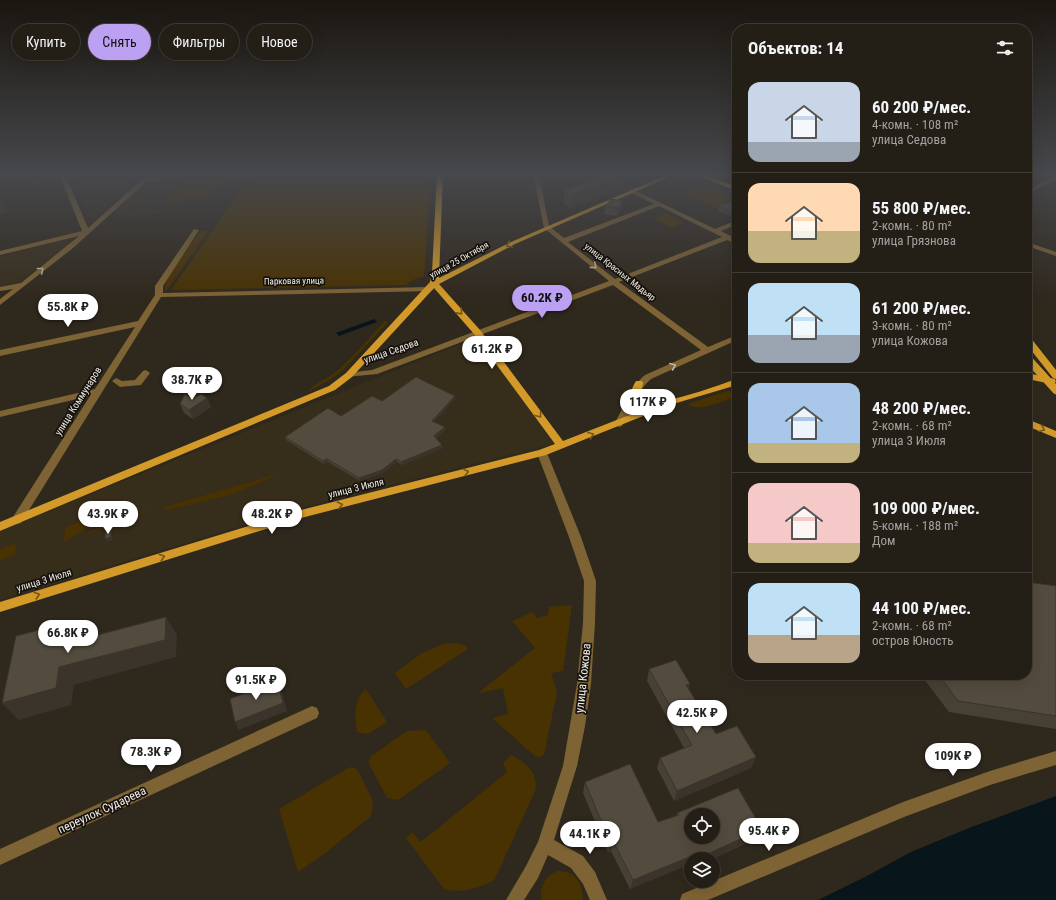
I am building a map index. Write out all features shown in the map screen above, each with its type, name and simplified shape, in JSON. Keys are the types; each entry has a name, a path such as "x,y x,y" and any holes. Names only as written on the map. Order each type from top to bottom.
{"main road":[{"path":"438,216 436,273 432,286 477,332 562,446"},
{"name":"улица 25 Октября","path":"349,375 432,286 513,243 574,216"},
{"path":"1032,346 1056,376"},
{"path":"1032,364 1056,390"},
{"path":"0,527 332,388 349,375"},
{"path":"1032,377 1056,382"},
{"path":"639,384 636,395 640,403 651,405 669,403 732,384"},
{"name":"улица 3 Июля","path":"0,606 301,514 542,453 619,424 669,403"},
{"path":"1032,424 1056,435"}],"street":[{"path":"80,216 86,232"},
{"path":"81,219 90,220 101,216"},
{"path":"0,303 71,247 104,216"},
{"path":"544,216 546,228"},
{"path":"564,241 628,216"},
{"path":"684,216 732,239"},
{"path":"716,231 732,224"},
{"name":"улица Красных Мадьяр","path":"546,228 614,282 706,350"},
{"name":"улица Коммунаров","path":"17,520 96,392 159,294 159,286 196,230"},
{"path":"0,253 86,232"},
{"name":"улица Седова","path":"349,375 374,372 477,332 614,282 728,237"},
{"path":"1032,246 1056,254"},
{"path":"0,289 23,284"},
{"name":"Парковая улица","path":"159,294 432,286"},
{"path":"0,353 141,323"},
{"path":"619,424 624,417 634,391 639,384 648,377 732,339"},
{"path":"116,381 120,384 138,383 146,373"},
{"path":"0,414 96,392"},
{"name":"улица Кожова","path":"514,900 532,872 545,844 570,766 578,726 586,669 590,581 575,537 542,453"},
{"name":"переулок Сударева","path":"0,857 312,713"},
{"path":"688,900 902,810 990,778 1056,758"},
{"path":"545,844 578,862 589,878 599,900"}],"shaded area":[{"path":"223,216 428,216 424,277 420,277 409,282 408,285 171,290"},
{"path":"659,216 671,216 684,223 671,228 654,218"},
{"path":"209,230 165,291 168,277 184,253 199,233"},
{"path":"72,238 67,246 20,282 0,287 0,256"},
{"path":"374,319 377,322 339,336 336,333"},
{"path":"385,321 388,322 343,370 331,379 308,392 313,386 340,368"},
{"path":"477,337 554,444 300,508 0,600 0,531"},
{"path":"727,391 732,391 732,398 716,404 697,407 688,404"},
{"path":"281,473 236,493 169,510 161,508"},
{"path":"161,506 131,519 83,536 96,529"},
{"path":"87,518 89,527 64,542 65,528"},
{"path":"16,543 15,555 0,560 0,549"},
{"path":"572,605 563,671 551,673 557,692 544,755 540,757 535,756 492,718 508,714 503,688 478,693 535,648 512,621 533,612 537,618 548,615 549,607"},
{"path":"456,643 465,645 468,649 406,689 395,673 422,653 443,644"},
{"path":"366,689 387,722 368,734 357,732 356,720 357,703 362,693"},
{"path":"426,730 450,763 398,800 387,798 368,762 371,756 407,731"},
{"path":"511,755 522,761 530,769 536,785 535,791 499,870 493,881 481,886 463,891 444,889 406,838 413,832 420,842 426,838 507,772 503,763"},
{"path":"350,767 357,769 372,799 373,807 370,817 324,854 298,872 279,809"},
{"path":"1056,796 1056,900 818,900 911,852 969,828"},
{"path":"557,871 569,873 577,879 583,894 583,900 541,900 541,890 544,882 549,876"}],"building":[{"path":"416,377 455,396 432,421 445,427 434,436 442,445 401,462 396,459 382,470 359,478 327,459 323,461 285,437 328,408 341,416 372,396 382,401"},
{"path":"185,394 192,399 201,394 207,398 189,410 180,404"},
{"path":"111,531 111,537 105,539 105,533"},
{"path":"1032,583 1056,586 1056,716 958,701 943,680 1032,680"},
{"path":"166,617 165,640 59,667 56,688 2,703 16,636 70,622 67,643"},
{"path":"676,660 690,684 686,685 716,734 737,726 756,757 677,791 660,758 692,745 649,669"},
{"path":"277,680 283,703 235,722 230,699"},
{"path":"630,764 658,822 679,815 677,813 684,810 684,844 720,844 720,808 689,808 738,788 762,829 712,852 684,852 684,859 633,880 613,841 610,842 585,782"}]}
